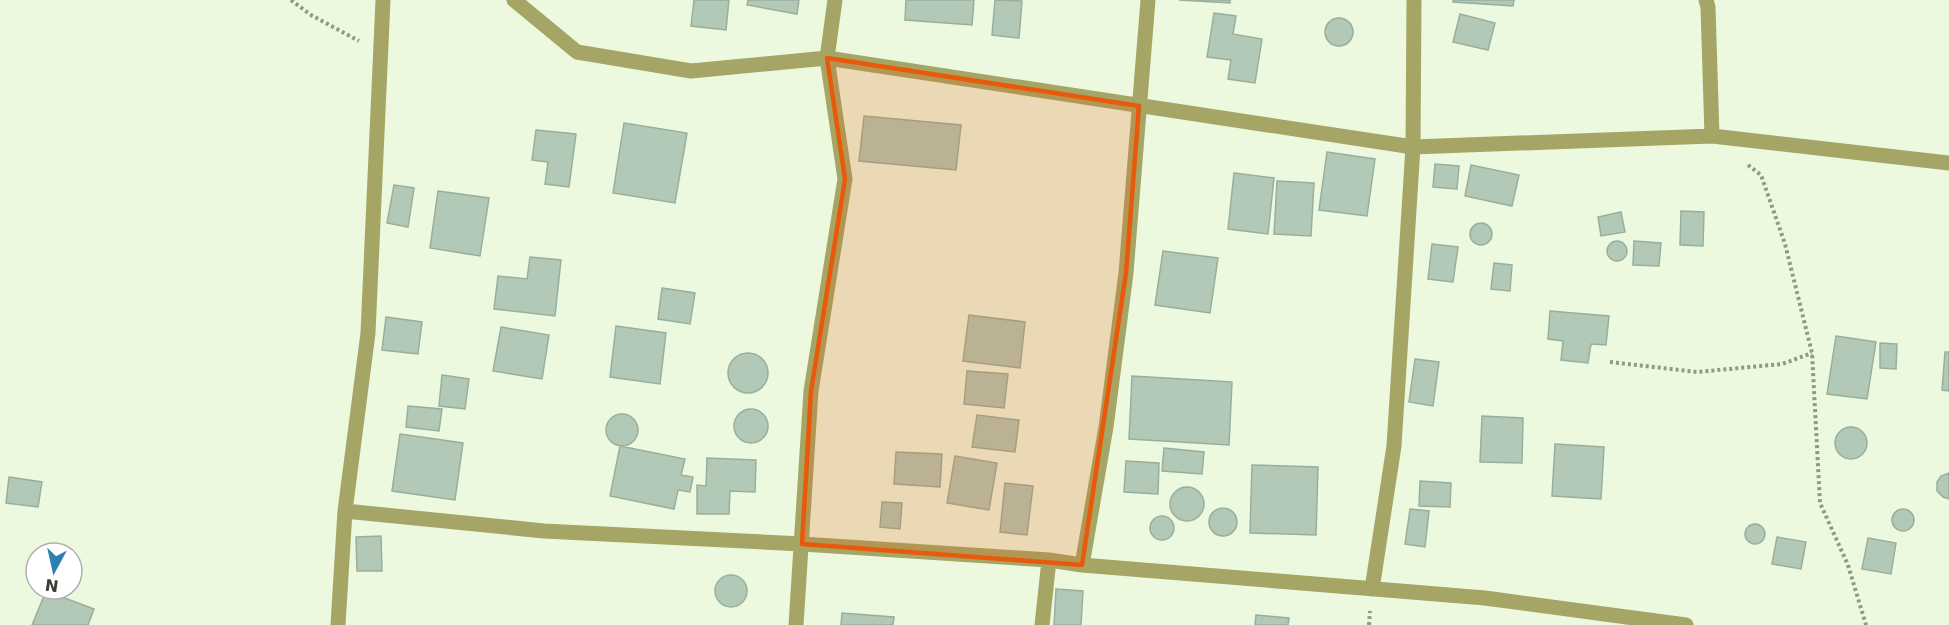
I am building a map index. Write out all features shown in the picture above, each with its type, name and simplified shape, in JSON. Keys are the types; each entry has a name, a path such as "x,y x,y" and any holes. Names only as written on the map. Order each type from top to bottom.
{"street":[{"path":"338,625 345,511 368,333 383,0"},
{"path":"514,0 577,52 691,71 826,58 1413,147 1712,136 1949,163"},
{"path":"796,625 811,392 845,179 826,58 835,0"},
{"path":"1082,565 1106,428 1125,285 1148,0"},
{"path":"1372,589 1395,446 1413,147 1414,0"},
{"path":"1706,0 1712,136"},
{"path":"345,511 544,531 802,544 1049,560 1082,565 1485,598 1686,625"},
{"path":"1042,625 1049,560"}],"path":[{"path":"291,0 311,15 380,53"},
{"path":"1744,162 1761,175 1782,234 1812,353 1820,503 1848,565 1866,625"},
{"path":"1610,362 1697,372 1782,364 1812,353"}],"highlighted area":[{"path":"827,58 1139,106 1126,273 1082,565 802,544 811,391 845,179"}],"building":[{"path":"694,0 729,0 726,30 691,26"},
{"path":"748,0 799,0 797,14 747,5"},
{"path":"906,0 974,0 972,25 905,20"},
{"path":"995,0 1022,1 1019,38 992,35"},
{"path":"1179,0 1230,0 1230,3"},
{"path":"1453,0 1514,0 1513,6 1453,2"},
{"path":"1214,13 1236,16 1233,34 1262,39 1255,83 1228,79 1231,60 1207,57"},
{"path":"1460,14 1495,23 1488,50 1453,42"},
{"path":"1339,18 1349,22 1353,32 1349,42 1339,46 1329,42 1325,32 1329,22"},
{"path":"864,116 961,125 956,170 859,161"},
{"path":"624,123 687,133 675,203 613,193"},
{"path":"536,130 576,134 569,187 545,184 548,162 532,160"},
{"path":"1327,152 1375,159 1367,216 1319,210"},
{"path":"1435,164 1459,166 1457,189 1433,187"},
{"path":"1471,165 1519,175 1512,206 1465,196"},
{"path":"1234,173 1274,178 1268,234 1228,229"},
{"path":"1277,181 1314,183 1311,236 1274,234"},
{"path":"394,185 414,188 408,227 387,223"},
{"path":"438,191 489,198 480,256 430,248"},
{"path":"1681,211 1704,212 1703,246 1680,245"},
{"path":"1621,212 1625,232 1601,236 1598,217"},
{"path":"1481,223 1489,226 1492,234 1489,242 1481,245 1473,242 1470,234 1473,226"},
{"path":"1617,241 1624,244 1627,251 1624,258 1617,261 1610,258 1607,251 1610,244"},
{"path":"1634,241 1661,243 1659,266 1633,265"},
{"path":"1432,244 1458,247 1453,282 1428,279"},
{"path":"1163,251 1218,258 1210,313 1155,305"},
{"path":"530,257 561,260 555,316 494,309 498,276 527,279"},
{"path":"1494,263 1512,265 1510,291 1491,289"},
{"path":"662,288 695,293 690,324 658,319"},
{"path":"1550,311 1609,316 1606,345 1591,344 1588,363 1561,360 1563,341 1548,339"},
{"path":"969,315 1025,322 1020,368 963,361"},
{"path":"386,317 422,322 418,354 382,350"},
{"path":"616,326 666,333 660,384 610,377"},
{"path":"501,327 549,335 542,379 493,371"},
{"path":"1836,336 1876,342 1867,399 1827,394"},
{"path":"1880,343 1897,344 1896,369 1880,368"},
{"path":"1945,352 1949,352 1949,391 1942,390"},
{"path":"748,353 762,359 768,373 762,387 748,393 734,387 728,373 734,359"},
{"path":"1415,359 1439,362 1433,406 1409,402"},
{"path":"967,371 1008,374 1004,408 964,404"},
{"path":"442,375 469,379 465,409 439,406"},
{"path":"1132,376 1232,382 1229,445 1129,439"},
{"path":"408,406 442,409 439,431 406,427"},
{"path":"751,409 763,414 768,426 763,438 751,443 739,438 734,426 739,414"},
{"path":"622,414 634,418 638,430 634,442 622,446 610,442 606,430 610,418"},
{"path":"977,415 1019,420 1015,452 972,447"},
{"path":"1482,416 1523,418 1522,463 1480,462"},
{"path":"1851,427 1862,432 1867,443 1862,454 1851,459 1840,454 1835,443 1840,432"},
{"path":"400,434 463,443 455,500 392,491"},
{"path":"1555,444 1604,447 1601,499 1552,496"},
{"path":"620,446 685,459 681,475 693,477 690,492 678,490 674,509 610,496"},
{"path":"1164,448 1204,452 1202,474 1162,471"},
{"path":"896,452 942,454 940,487 894,484"},
{"path":"955,456 997,463 989,510 947,503"},
{"path":"707,458 756,460 755,492 730,491 729,514 697,514 697,485 706,486"},
{"path":"1126,461 1159,463 1158,494 1124,492"},
{"path":"1252,465 1318,467 1316,535 1250,533"},
{"path":"1949,473 1949,499 1937,491 1937,482 1941,476"},
{"path":"9,477 42,482 38,507 6,503"},
{"path":"1420,481 1451,483 1450,507 1419,506"},
{"path":"1005,483 1033,486 1027,535 1000,532"},
{"path":"1187,487 1199,492 1204,504 1199,516 1187,521 1175,516 1170,504 1175,492"},
{"path":"882,502 902,503 900,529 880,527"},
{"path":"1223,508 1233,512 1237,522 1233,532 1223,536 1213,532 1209,522 1213,512"},
{"path":"1410,509 1429,511 1425,547 1405,544"},
{"path":"1903,509 1911,512 1914,520 1911,528 1903,531 1895,528 1892,520 1895,512"},
{"path":"1157,516 1167,516 1174,523 1174,533 1167,540 1157,540 1150,533 1150,523"},
{"path":"1755,524 1762,527 1765,534 1762,541 1755,544 1748,541 1745,534 1748,527"},
{"path":"381,536 382,571 357,571 356,537"},
{"path":"1777,537 1806,542 1801,569 1772,564"},
{"path":"1868,538 1896,543 1891,574 1862,569"},
{"path":"731,575 742,580 747,591 742,602 731,607 720,602 715,591 720,580"},
{"path":"1056,589 1083,591 1081,625 1054,625"},
{"path":"42,601 73,601 94,609 88,625 32,625"},
{"path":"842,613 894,617 893,625 841,625"},
{"path":"1256,615 1289,618 1288,625 1255,625"}]}
